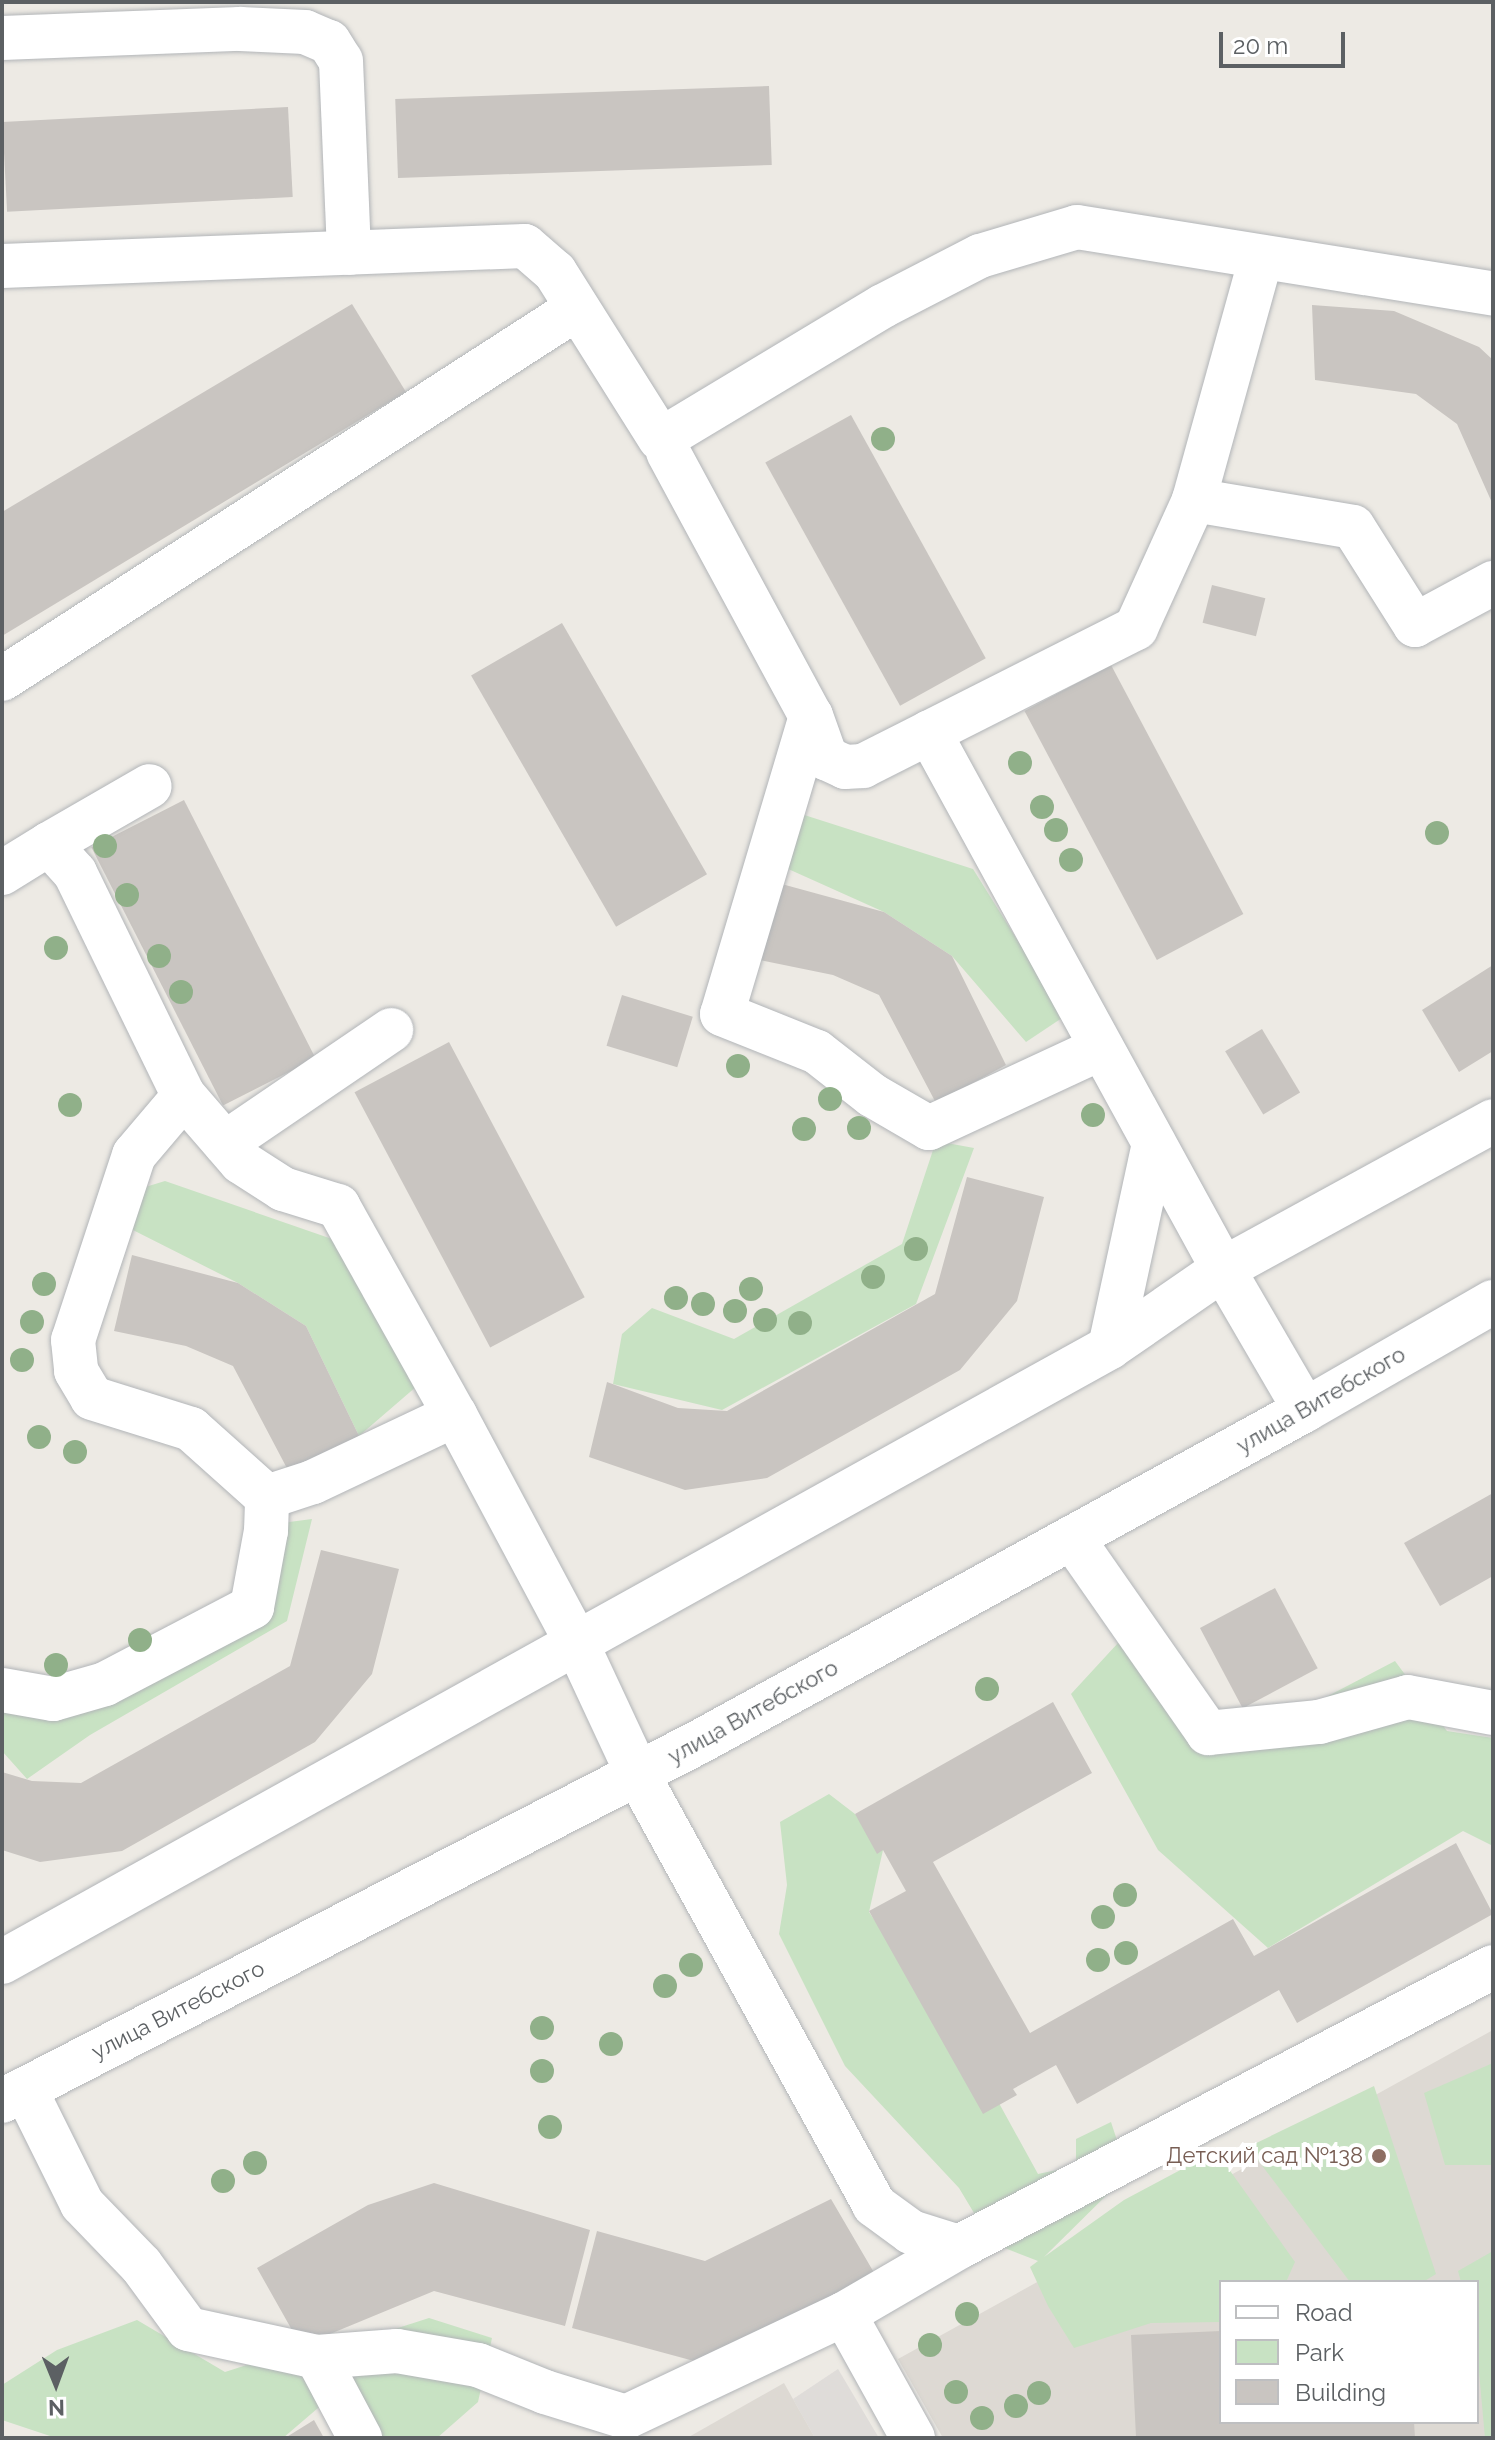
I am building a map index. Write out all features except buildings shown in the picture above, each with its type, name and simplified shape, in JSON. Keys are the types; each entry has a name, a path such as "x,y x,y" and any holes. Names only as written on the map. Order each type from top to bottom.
{"street":[{"path":"2,38 240,29 305,32 329,42 341,61 349,253"},
{"path":"669,440 883,306 980,256 1077,227 1493,294"},
{"path":"2,266 525,246 555,272 576,309 669,440 811,716 826,758 845,767 863,766 1136,628 1194,500 1261,258"},
{"path":"2,679 576,309"},
{"path":"1194,500 1353,527 1415,625 1493,583"},
{"path":"811,716 722,1014 817,1052 872,1095 929,1128 1101,1048"},
{"path":"929,732 1223,1269 1305,1410"},
{"path":"2,873 150,786"},
{"path":"49,844 75,873 184,1096 241,1162 283,1189 338,1206 455,1415 576,1642 638,1775 874,2205 911,2232 959,2247"},
{"path":"225,1143 391,1030"},
{"path":"2,1690 53,1699 105,1684 252,1607 266,1531 267,1497 191,1429 92,1398 76,1371 73,1340 134,1155 184,1096"},
{"path":"2,1962 1110,1347 1223,1269 1493,1121"},
{"path":"1110,1347 1154,1144"},
{"name":"улица Витебского","path":"13,2095 638,1775 1305,1410 1493,1302"},
{"path":"267,1497 313,1482 455,1415"},
{"path":"1072,1538 1208,1733 1319,1722 1408,1697 1493,1713"},
{"path":"588,2438 844,2314 959,2247 1493,1967"},
{"path":"13,2095 82,2204 141,2265 188,2329 317,2357 397,2351 478,2365 545,2392 626,2417"},
{"path":"844,2314 913,2438"},
{"path":"317,2357 360,2438"}],"shaded area":[{"name":"Детский сад №138","path":"1493,2030 1493,2438 943,2438 898,2359"},
{"path":"838,2369 879,2438 815,2438 793,2399"},
{"path":"784,2383 815,2438 687,2438"}],"green space":[{"path":"795,812 973,869 1065,1016 1026,1042 952,956 884,912 786,868"},
{"path":"936,1141 974,1148 916,1304 722,1410 613,1384 622,1334 652,1308 734,1339 902,1244"},
{"path":"165,1181 332,1239 417,1386 359,1436 306,1326 238,1283 119,1223 129,1192"},
{"path":"312,1519 287,1621 90,1735 27,1779 2,1751 2,1694 248,1616 274,1524"},
{"path":"1141,1618 1238,1743 1395,1661 1447,1731 1493,1738 1493,1846 1463,1831 1268,1948 1158,1850 1071,1694"},
{"path":"829,1794 855,1814 883,1850 869,1912 1000,2105 1038,2174 1076,2166 1076,2139 1111,2122 1128,2174 1044,2257 1124,2200 1216,2151 1295,2262 1287,2280 1219,2280 1219,2322 1151,2323 1074,2348 1048,2306 1030,2267 1038,2261 992,2243 959,2188 845,2066 779,1934 787,1885 780,1822"},
{"path":"1493,2063 1493,2165 1445,2165 1424,2093"},
{"path":"1374,2086 1436,2274 1426,2280 1348,2280 1248,2147"},
{"path":"1493,2251 1493,2438 1485,2438 1479,2372 1479,2280 1460,2280 1458,2271"},
{"path":"429,2318 492,2338 478,2402 437,2438 358,2438 325,2402 283,2438 56,2438 2,2420 2,2385 57,2350 137,2320 225,2372 281,2354 308,2383 314,2355"}],"place":[{"name":"Детский сад №138","path":"1379,2156"}]}
